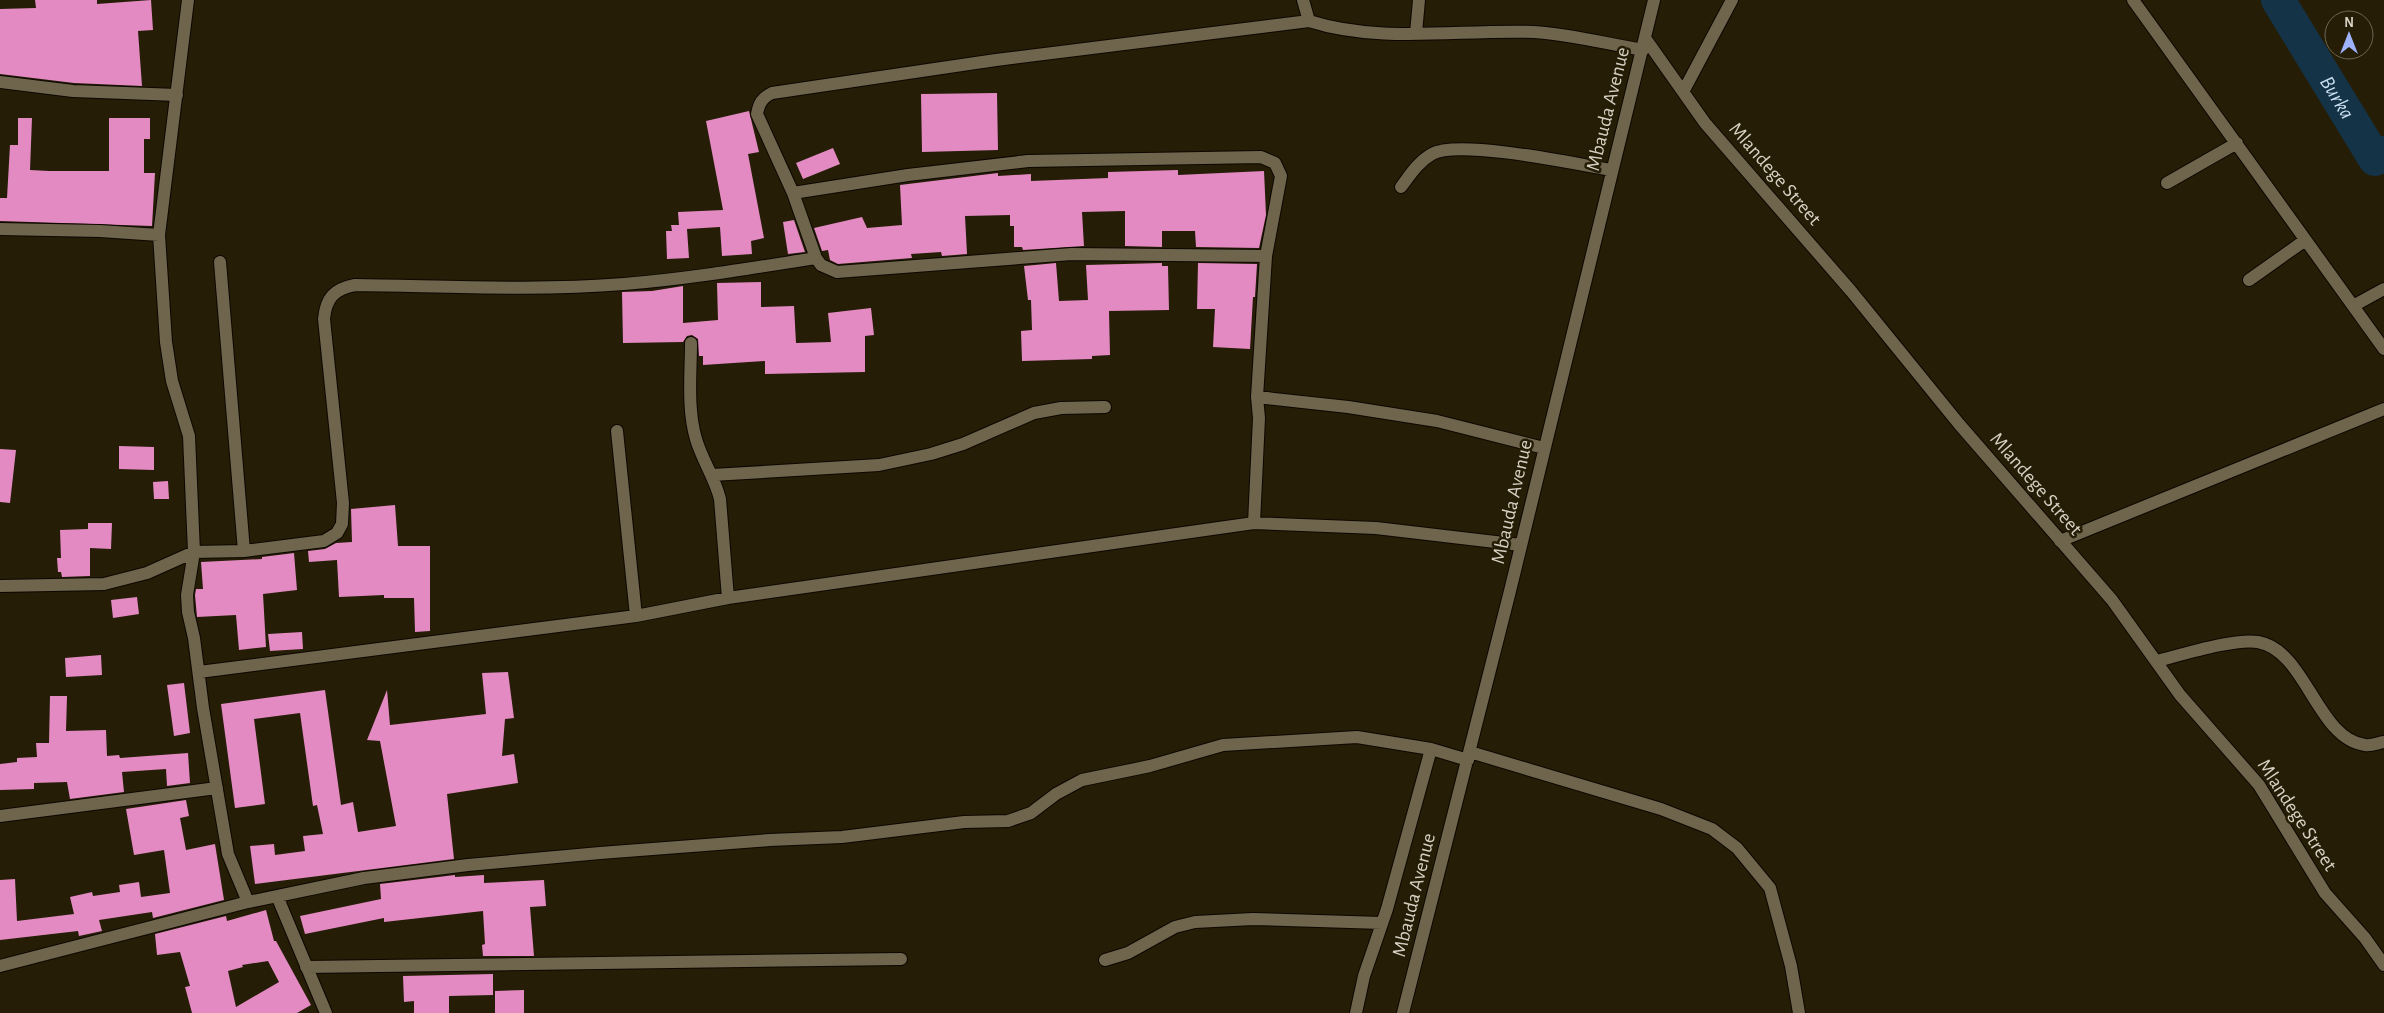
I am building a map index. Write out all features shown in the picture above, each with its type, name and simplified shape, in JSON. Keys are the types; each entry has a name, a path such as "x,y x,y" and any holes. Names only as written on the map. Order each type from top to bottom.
{"street":[{"path":"188,0 159,235 166,342 172,381 188,436 194,552 187,595 188,612 200,672 203,708 228,854 248,902"},
{"path":"1303,0 1309,22"},
{"path":"1416,33 1420,0"},
{"name":"Mbauda Avenue","path":"1404,1013 1469,756 1654,0"},
{"path":"1683,92 1732,0"},
{"path":"2133,0 2237,143 2304,241 2384,349"},
{"path":"1266,256 1072,254 847,273 828,269 816,258 793,194 757,114 759,104 764,97 772,93 996,60 1309,22 1344,31 1368,33 1535,32 1644,44"},
{"name":"Mlandege Street","path":"1644,44 1705,122 1851,292 1959,424 2112,600 2180,695 2259,785 2325,893 2366,938 2384,965"},
{"path":"0,82 73,91 177,95"},
{"path":"2167,183 2237,143"},
{"path":"1401,187 1422,161 1434,153 1452,149 1502,152 1611,170"},
{"path":"793,194 908,175 1028,161 1261,157 1275,163 1281,176 1266,256 1257,397 1260,418 1254,522"},
{"path":"0,229 100,231 159,235"},
{"path":"2250,280 2304,241"},
{"path":"0,586 104,584 147,573 194,552 244,550 324,541 337,534 342,524 341,485 324,319 326,305 332,295 342,288 355,285 559,288 623,284 678,279 816,258"},
{"path":"220,262 244,550"},
{"path":"2353,306 2384,288"},
{"path":"691,343 692,423 700,451 712,475 722,512 728,598"},
{"path":"1257,397 1348,407 1437,422 1544,448"},
{"path":"712,475 879,465 963,444 1034,413 1061,408 1105,407"},
{"path":"2060,541 2384,409"},
{"path":"617,431 636,616"},
{"path":"200,672 636,616 728,598 1254,522 1376,528 1521,545"},
{"path":"2157,661 2232,644 2258,641 2273,647 2296,670 2327,718 2346,738 2366,745 2384,742"},
{"path":"0,966 248,902 364,878 468,865 770,840 842,837 964,822 1008,821 1031,813 1056,794 1082,780 1150,766 1223,745 1357,737 1469,756 1661,809 1712,829 1737,848 1770,888 1791,966 1799,1013"},
{"path":"1356,1013 1364,976 1382,923 1431,749"},
{"path":"0,816 217,788"},
{"path":"277,896 326,1013"},
{"path":"1105,960 1128,953 1175,927 1195,922 1253,919 1382,923"},
{"path":"306,967 901,959"}],"building":[{"path":"35,0 97,0 97,4 151,0 153,30 138,31 142,86 74,83 0,74 0,9 36,8"},
{"path":"997,93 998,150 922,152 921,94"},
{"path":"749,111 759,152 748,154 764,238 751,241 752,254 722,256 720,227 687,229 689,258 667,259 666,231 672,231 671,225 679,225 678,212 723,210 706,121"},
{"path":"18,118 32,118 30,170 109,171 109,118 150,118 150,139 144,139 144,173 155,173 152,226 0,221 0,198 7,198 10,145 18,145"},
{"path":"833,148 840,164 803,179 796,163"},
{"path":"1178,170 1178,175 1264,171 1266,215 1259,248 1196,247 1195,231 1162,231 1162,247 1125,246 1125,211 1082,212 1084,246 1023,250 1022,247 1014,247 1014,226 1010,226 1010,215 965,216 967,254 942,256 941,252 911,254 912,258 838,264 830,260 828,250 822,251 814,228 862,217 867,228 902,225 900,185 998,173 998,176 1031,174 1031,181 1108,178 1108,172"},
{"path":"794,220 805,252 788,254 783,222"},
{"path":"1056,263 1059,301 1088,300 1086,265 1162,263 1162,266 1168,266 1169,310 1109,311 1110,355 1092,356 1092,359 1022,361 1021,331 1032,330 1031,300 1028,300 1024,266"},
{"path":"1198,263 1257,264 1250,349 1213,347 1215,309 1197,309"},
{"path":"761,282 761,307 794,306 796,343 831,342 828,313 871,308 874,335 865,336 865,372 765,374 765,361 703,365 703,356 699,356 698,339 692,335 687,336 683,342 623,343 622,292 652,291 683,286 683,323 718,320 717,283"},
{"path":"119,446 154,447 154,470 119,469"},
{"path":"0,449 16,450 10,503 0,502"},
{"path":"168,481 169,499 154,499 153,482"},
{"path":"395,505 398,546 430,546 430,631 415,632 414,598 384,598 384,595 339,597 337,560 309,562 308,551 325,549 336,543 352,542 351,509"},
{"path":"88,523 112,523 111,549 90,548 90,576 62,577 61,572 58,572 57,558 61,558 60,530 88,529"},
{"path":"294,553 297,590 263,594 266,647 239,650 236,615 197,617 196,589 203,589 201,562 262,559 262,557"},
{"path":"137,597 139,614 113,618 111,600"},
{"path":"302,632 303,649 270,651 268,634"},
{"path":"101,655 102,675 66,677 65,658"},
{"path":"508,672 514,718 505,719 502,756 514,754 518,783 447,794 454,859 255,884 250,846 274,844 275,855 305,851 303,836 323,834 317,805 313,806 300,713 254,719 265,804 235,808 221,704 325,690 341,805 353,802 358,832 396,826 380,741 367,740 387,690 390,725 486,714 482,673"},
{"path":"184,683 190,733 174,736 167,685"},
{"path":"50,696 67,696 66,731 106,730 107,756 119,755 120,758 188,753 190,783 167,786 166,769 122,772 124,792 70,799 67,782 34,783 34,789 0,790 0,764 17,762 17,758 37,757 36,743 49,743"},
{"path":"186,800 189,816 180,818 186,850 215,844 224,900 153,918 152,912 99,920 102,931 79,936 78,931 0,940 0,880 15,879 17,921 74,914 70,897 92,892 93,896 120,892 119,885 139,882 141,897 170,893 164,850 134,855 126,809"},
{"path":"455,875 455,877 484,875 484,883 544,880 546,906 530,907 534,956 483,956 482,945 485,944 483,911 384,922 384,918 305,934 300,916 381,899 380,884"},
{"path":"266,910 274,941 276,941 311,1005 297,1013 192,1013 185,987 190,986 180,952 157,955 155,934 226,916 227,921","holes":["268,961 279,982 236,1007 228,971 243,967 242,965"]},
{"path":"493,974 493,995 449,996 449,1013 414,1013 414,1001 404,1002 403,976"},
{"path":"524,990 524,1013 495,1013 495,991"}],"waterway":[{"name":"Burka","path":"2278,0 2375,159 2384,153"}]}
